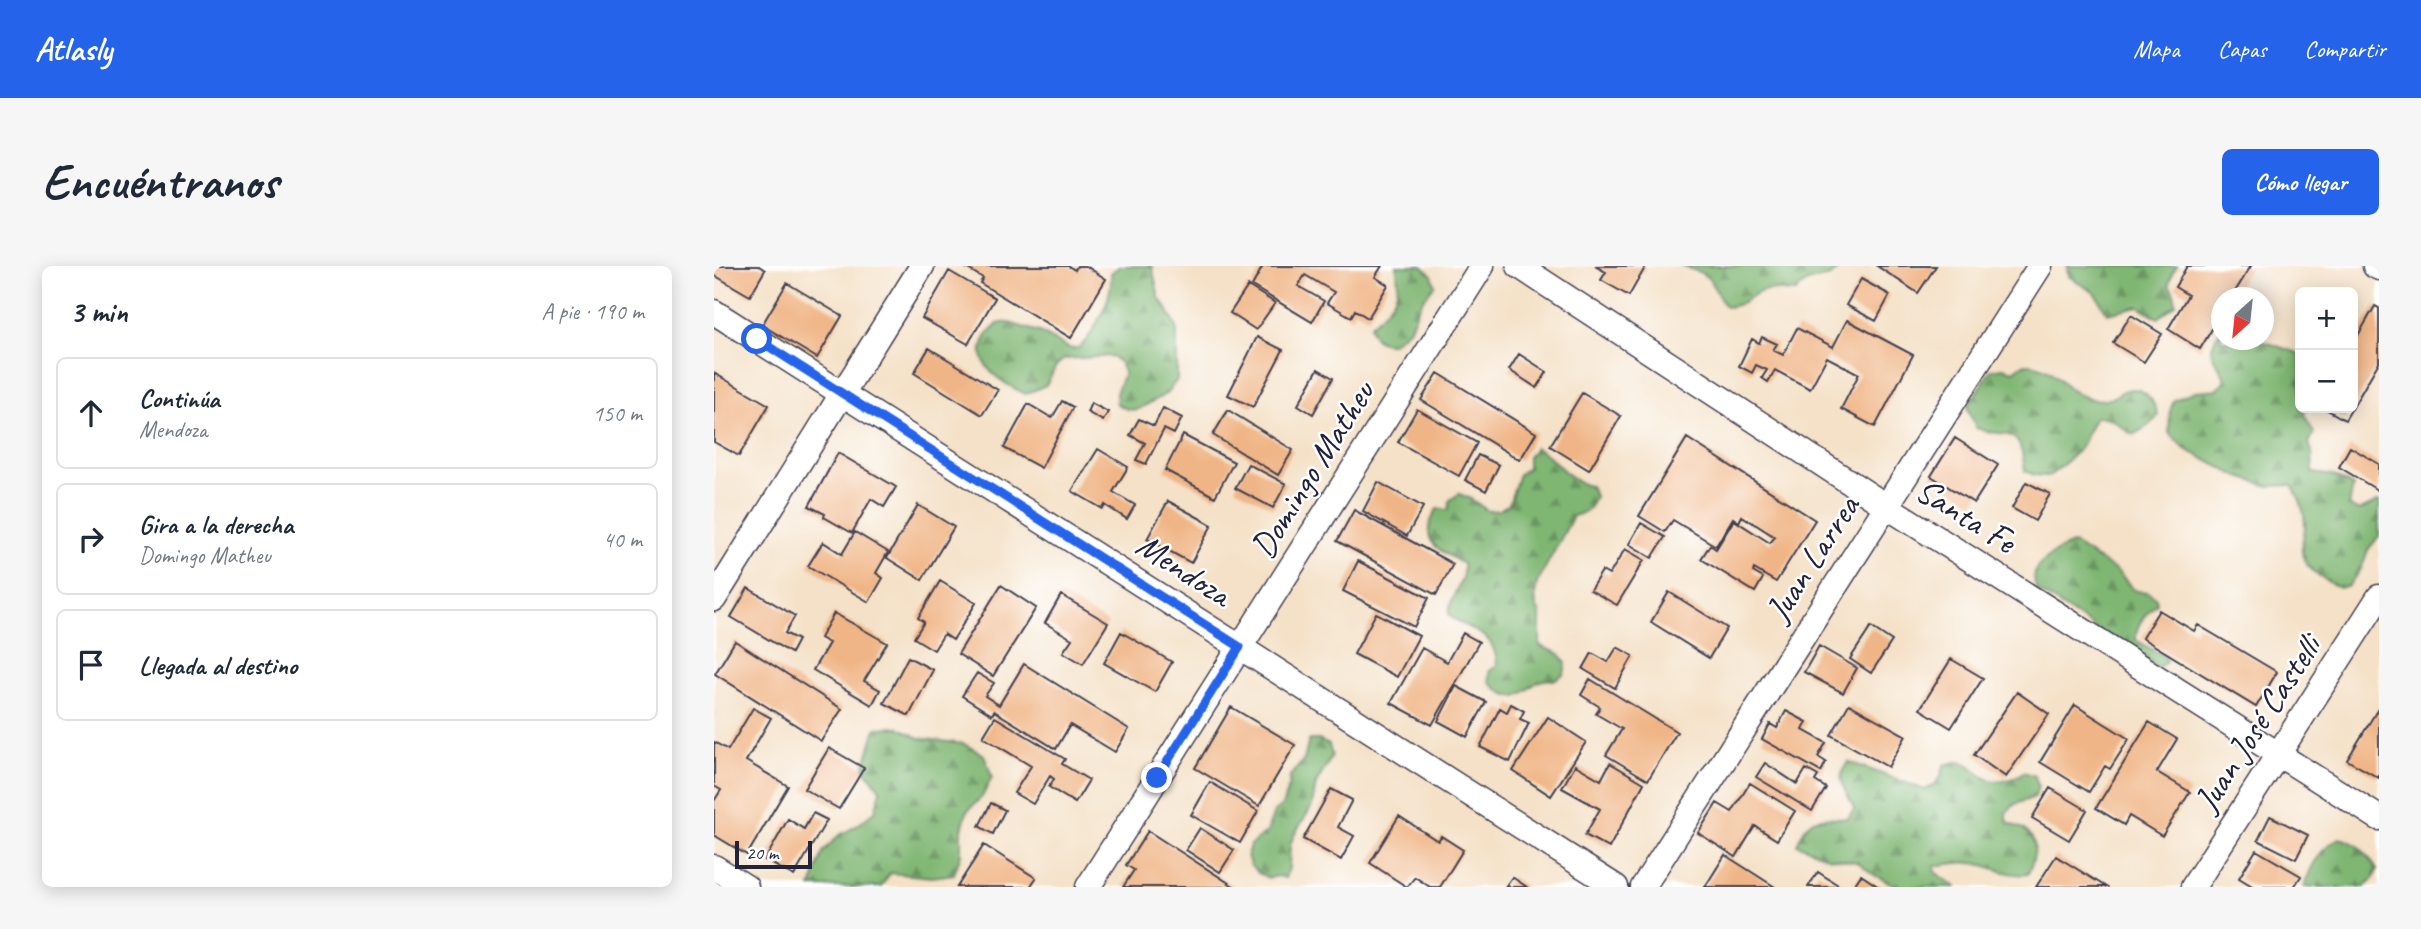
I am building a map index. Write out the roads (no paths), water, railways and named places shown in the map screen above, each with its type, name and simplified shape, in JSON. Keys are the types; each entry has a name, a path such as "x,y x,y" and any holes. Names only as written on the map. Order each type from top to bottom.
{"street":[{"path":"714,599 922,266"},
{"name":"Domingo Matheu","path":"1088,887 1482,266"},
{"name":"Santa Fe","path":"1519,266 1886,506 2379,818"},
{"name":"Juan Larrea","path":"1643,887 2040,266"},
{"name":"Mendoza","path":"714,312 1616,887"},
{"name":"Juan José Castelli","path":"2193,887 2379,597"},
{"path":"714,867 746,887"}]}
